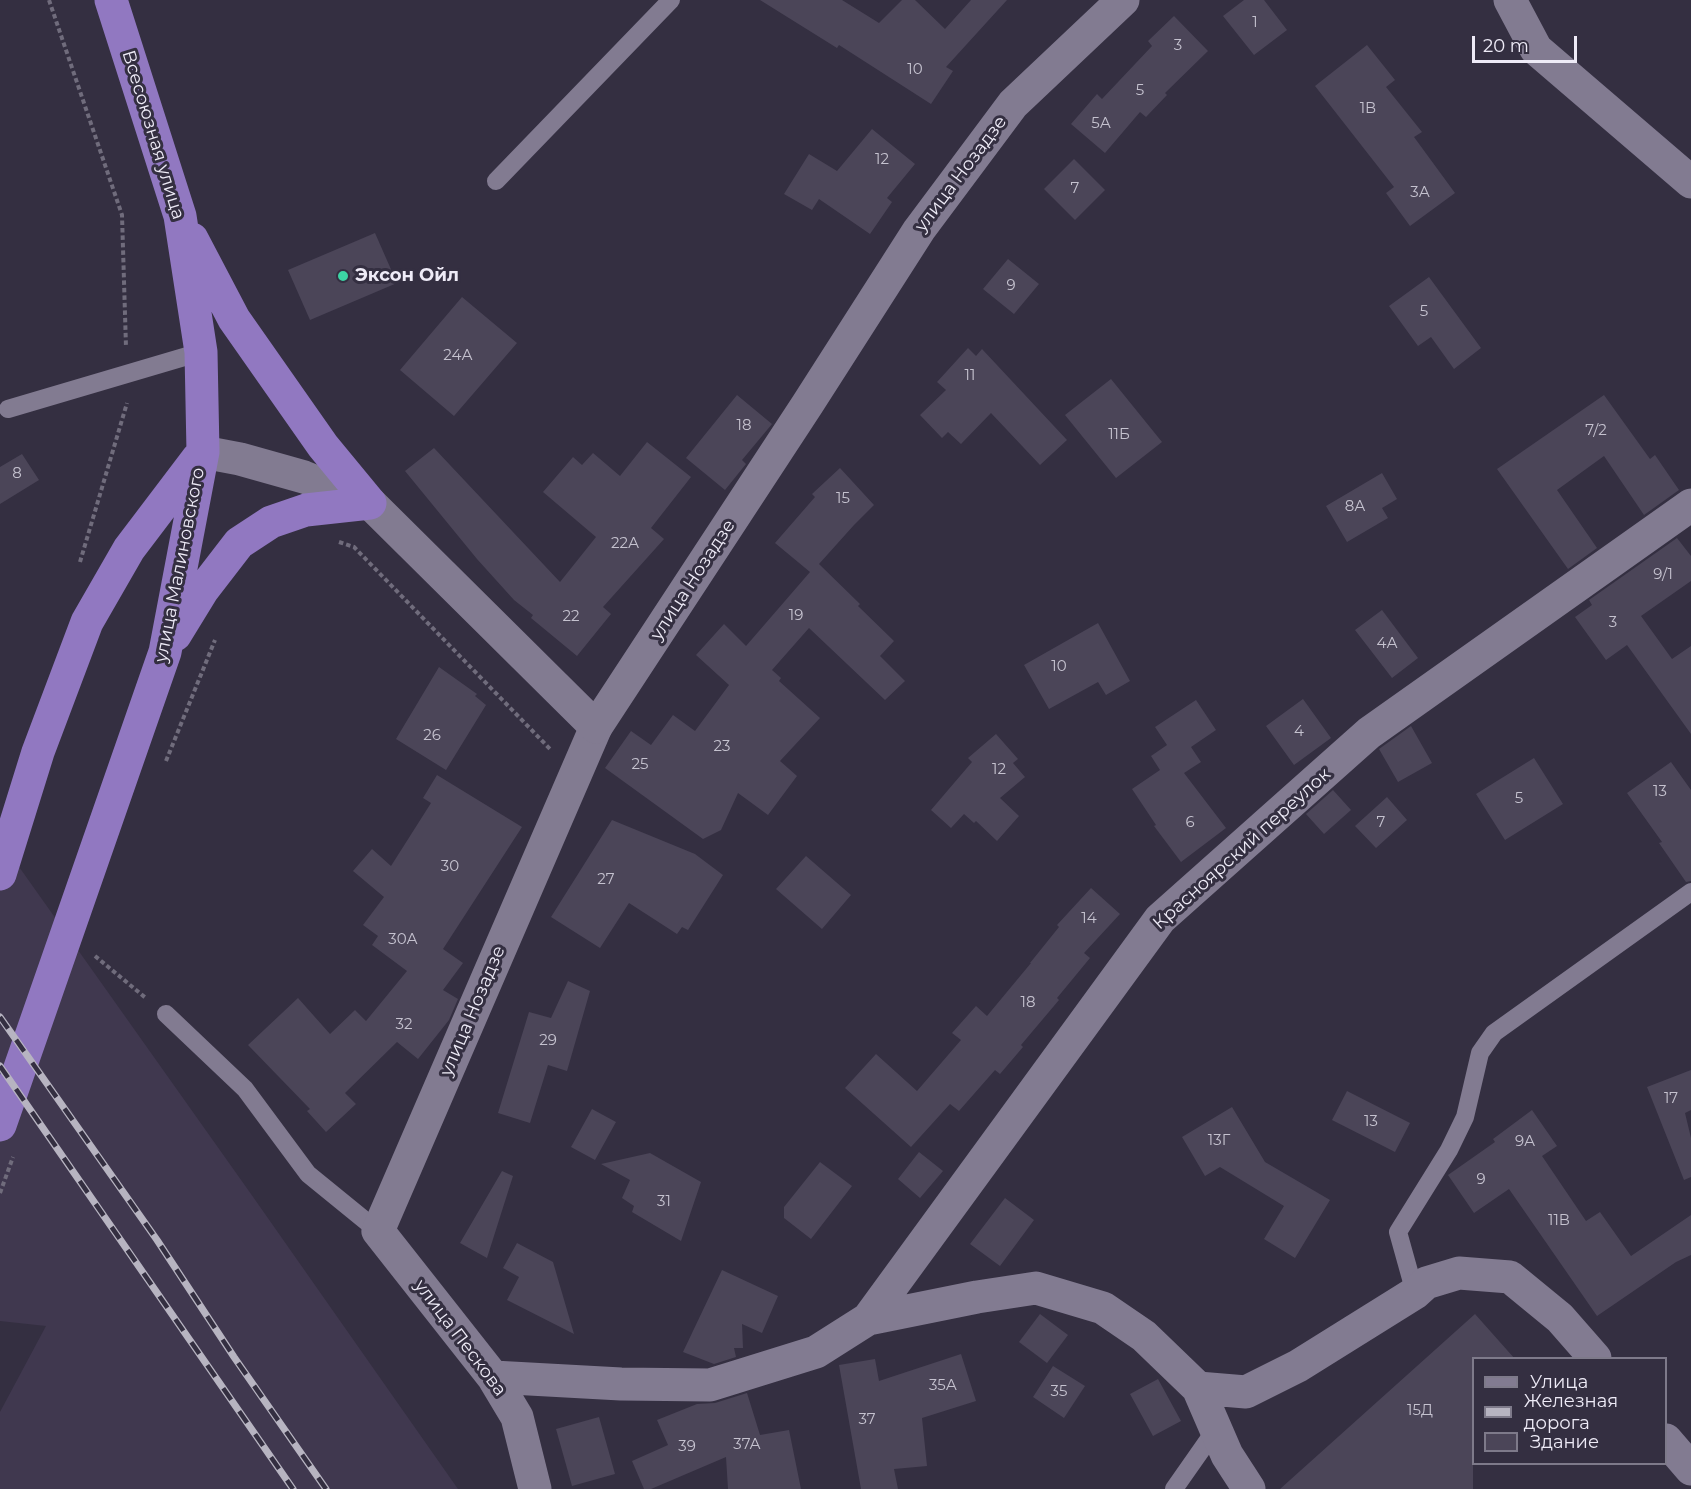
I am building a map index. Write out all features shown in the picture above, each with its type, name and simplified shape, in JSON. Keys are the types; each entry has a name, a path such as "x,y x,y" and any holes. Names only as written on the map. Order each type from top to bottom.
{"highway":[{"name":"Всесоюзная улица","path":"111,0 180,216 201,352 203,452"},
{"path":"180,216 234,319 323,446 370,503"},
{"name":"улица Малиновского","path":"8,1138 165,652 203,452"},
{"name":"улица Малиновского","path":"0,874 38,752 87,622 129,549 203,452"},
{"path":"165,652 202,591 239,543 271,522 306,510 370,503"}],"street":[{"name":"улица Нозадзе","path":"378,1230 596,727 919,230 1013,104 1123,0"},
{"path":"1510,0 1536,49 1691,182"},
{"path":"203,452 240,459 304,477 370,503 596,727"},
{"name":"Красноярский переулок","path":"868,1319 1160,919 1370,733 1691,505"},
{"name":"улица Пескова","path":"378,1230 493,1377 517,1417 535,1489"},
{"path":"1198,1388 1246,1392 1298,1366 1415,1293 1426,1283 1459,1273 1510,1277 1560,1318 1593,1357"},
{"name":"Красноярский переулок","path":"493,1377 621,1384 710,1385 816,1352 868,1319 977,1297 1036,1288 1103,1308 1144,1336 1198,1388 1227,1455 1249,1489"},
{"path":"1667,1442 1691,1469"}],"lane":[{"path":"496,181 671,0"},
{"path":"8,409 201,352"},
{"path":"1415,1293 1398,1232 1449,1150 1465,1117 1480,1053 1494,1033 1691,892"},
{"path":"166,1014 245,1089 308,1174 378,1230"},
{"path":"1174,1489 1216,1429"}],"path":[{"path":"49,0 122,215 126,344"},
{"path":"337,541 354,547 549,749 581,762"},
{"path":"165,763 219,631"},
{"path":"90,951 166,1014"},
{"path":"0,1193 8,1138"}],"shaded area":[{"path":"0,840 458,1489 0,1489 0,1412 46,1326 0,1321"}],"building":[{"path":"760,0 842,0 879,23 902,0 915,0 945,29 971,0 1007,0 946,67 953,71 931,104 839,45 837,48"},
{"path":"1244,0 1264,0 1287,30 1254,55 1223,16"},
{"path":"1174,16 1208,51 1165,93 1167,95 1146,117 1140,112 1105,153 1071,124 1097,94 1102,99 1152,46 1148,41"},
{"path":"1367,45 1395,80 1386,87 1422,132 1414,137 1455,193 1410,226 1386,193 1394,187 1315,86"},
{"path":"872,129 915,164 887,198 892,202 870,234 819,199 812,210 784,194 809,154 837,171"},
{"path":"1074,159 1105,190 1075,220 1044,189"},
{"name":"Эксон Ойл","path":"375,233 397,283 310,320 288,270"},
{"path":"1008,259 1039,284 1014,314 983,289"},
{"path":"1429,277 1481,348 1454,369 1431,337 1418,346 1389,306"},
{"path":"462,297 517,343 454,416 400,370"},
{"path":"968,348 976,356 982,349 1067,440 1040,465 991,413 961,444 948,432 942,438 920,415 946,390 937,382"},
{"path":"1111,379 1162,442 1116,478 1065,415"},
{"path":"737,395 772,424 742,460 746,464 725,490 686,458"},
{"path":"1604,395 1650,459 1655,455 1679,490 1644,515 1604,456 1557,490 1597,548 1568,569 1497,469"},
{"path":"647,442 691,477 651,528 664,539 603,607 611,614 577,656 531,618 533,615 514,600 477,559 405,471 434,448 560,582 596,537 543,492 573,457 582,465 593,453 620,476"},
{"path":"22,454 39,480 0,504 0,467"},
{"path":"840,468 874,505 819,564 894,641 880,656 905,681 885,700 809,628 772,670 781,678 779,681 820,718 780,761 797,776 768,815 738,793 721,830 703,839 605,768 631,731 651,745 673,715 695,731 729,685 696,655 724,624 746,646 810,572 775,543 815,497 812,494"},
{"path":"1382,473 1397,499 1382,508 1388,518 1347,542 1326,506"},
{"path":"1677,538 1691,556 1691,581 1641,616 1672,659 1691,646 1691,734 1627,645 1606,660 1575,617 1592,605 1589,600"},
{"path":"1382,610 1418,658 1392,678 1355,630"},
{"path":"1098,623 1130,681 1106,695 1098,682 1049,709 1024,665"},
{"path":"439,667 477,694 475,696 486,705 446,770 396,739"},
{"path":"1303,699 1331,738 1294,765 1266,726"},
{"path":"1196,700 1216,730 1191,747 1201,762 1184,773 1226,828 1181,862 1154,826 1156,825 1132,789 1160,770 1151,756 1167,745 1155,727"},
{"path":"1411,726 1432,763 1398,782 1379,749"},
{"path":"996,734 1018,759 1013,763 1025,777 1000,798 1019,816 997,841 976,821 974,823 964,814 951,828 931,810 972,762 968,758"},
{"path":"1534,758 1563,804 1505,840 1476,794"},
{"path":"1671,762 1691,790 1691,881 1686,882 1659,843 1662,842 1627,793"},
{"path":"437,775 522,827 443,949 463,963 443,990 458,999 449,1020 418,1059 397,1042 345,1093 356,1104 326,1132 307,1111 310,1109 248,1045 298,998 330,1034 355,1010 366,1021 407,971 372,945 378,936 363,925 384,897 353,871 372,849 391,866 431,803 423,798"},
{"path":"1333,790 1351,810 1324,834 1306,814"},
{"path":"1387,797 1407,820 1376,848 1355,826"},
{"path":"612,820 695,854 723,875 688,930 682,927 677,934 629,903 600,948 551,917"},
{"path":"806,856 851,895 822,929 776,889"},
{"path":"1091,888 1120,914 1084,953 1090,958 1057,998 1059,1000 1021,1045 1023,1047 1000,1074 995,1070 959,1111 950,1104 911,1147 845,1088 876,1054 917,1091 961,1040 952,1033 976,1006 987,1016 1059,927 1057,925"},
{"path":"568,981 590,991 567,1071 548,1065 530,1123 498,1113 529,1012 551,1018"},
{"path":"1691,1070 1691,1110 1685,1113 1691,1138 1691,1177 1684,1180 1647,1087"},
{"path":"1347,1091 1410,1123 1395,1152 1332,1120"},
{"path":"1232,1107 1265,1162 1330,1200 1295,1258 1264,1239 1284,1206 1220,1167 1205,1176 1182,1137"},
{"path":"592,1109 616,1122 595,1160 571,1147"},
{"path":"1532,1110 1557,1146 1542,1156 1586,1221 1600,1212 1631,1256 1691,1215 1691,1255 1676,1262 1597,1316 1509,1189 1474,1213 1448,1175 1495,1142 1493,1139"},
{"path":"919,1152 943,1171 920,1198 898,1179"},
{"path":"650,1153 701,1182 681,1241 632,1212 634,1206 622,1198 630,1180 601,1164"},
{"path":"820,1162 852,1186 811,1239 784,1218 784,1207"},
{"path":"502,1171 513,1176 487,1258 460,1243"},
{"path":"1005,1198 1034,1220 1000,1266 970,1244"},
{"path":"517,1243 553,1262 574,1334 507,1300 519,1277 503,1268"},
{"path":"722,1270 778,1296 762,1333 742,1324 743,1348 734,1348 736,1357 714,1364 683,1352"},
{"path":"1040,1314 1068,1335 1047,1363 1019,1342"},
{"path":"1475,1314 1513,1357 1472,1357 1473,1489 1280,1489"},
{"path":"961,1354 976,1401 922,1418 927,1466 894,1469 898,1489 861,1489 839,1365 875,1359 879,1381"},
{"path":"1053,1366 1085,1386 1064,1418 1033,1397"},
{"path":"1158,1379 1181,1421 1153,1436 1130,1394"},
{"path":"747,1393 760,1435 789,1430 801,1489 728,1489 726,1457 651,1489 644,1489 632,1461 668,1445 657,1420 697,1404 715,1403"},
{"path":"599,1417 615,1474 572,1486 556,1429"}],"railway":[{"path":"0,1017 157,1240 234,1357 326,1489"},
{"path":"0,1066 293,1489"}],"place":[{"name":"Эксон Ойл","path":"343,276"}]}
